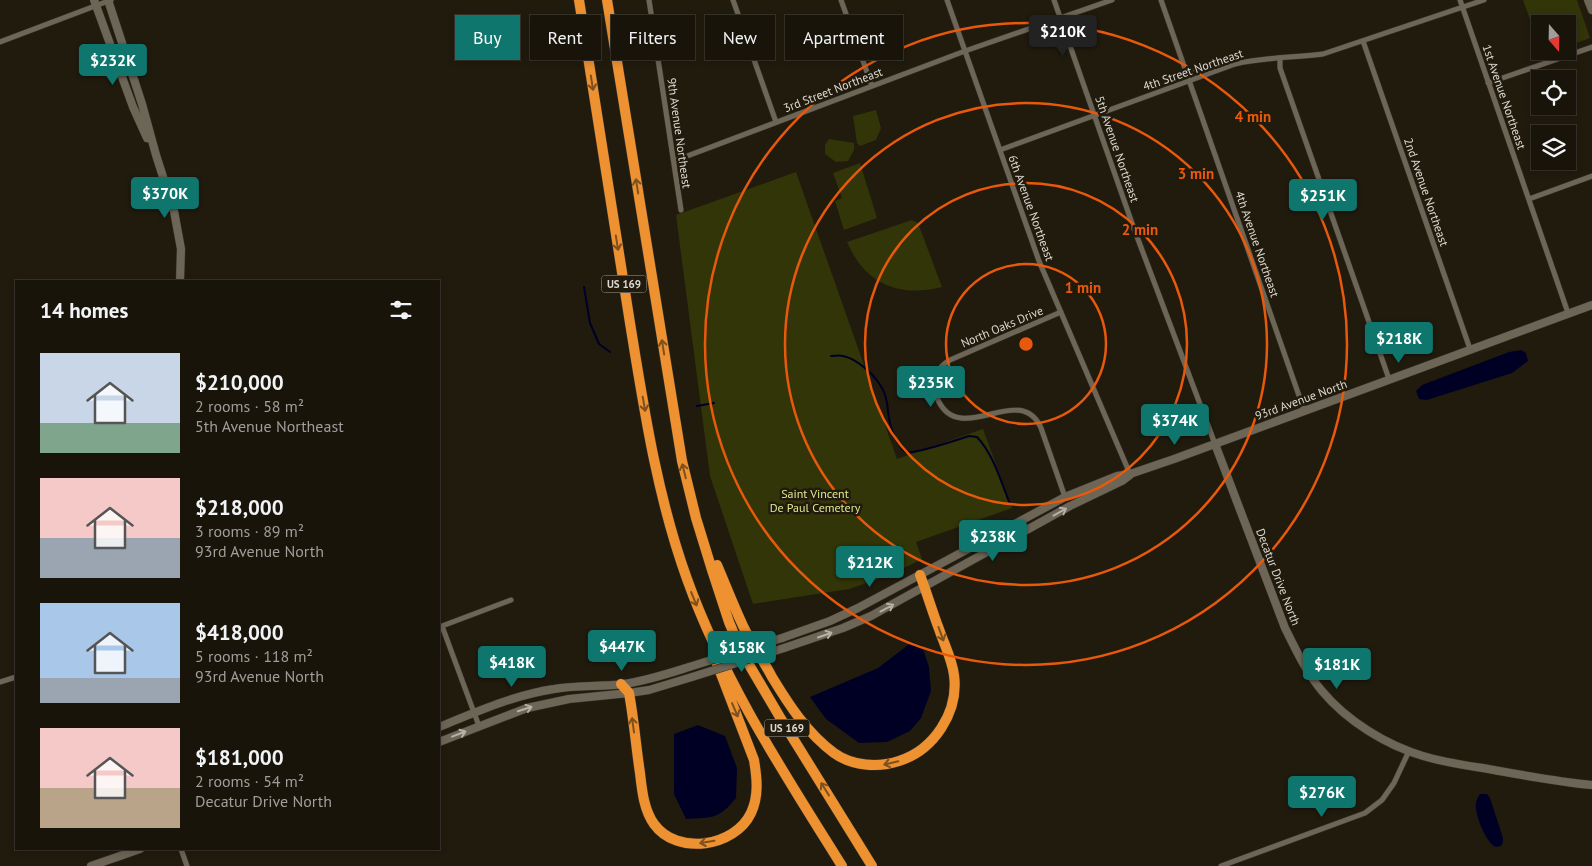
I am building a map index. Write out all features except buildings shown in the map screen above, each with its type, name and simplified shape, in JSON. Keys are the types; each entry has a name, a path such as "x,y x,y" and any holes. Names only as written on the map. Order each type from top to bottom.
{"highway":[{"name":"US 169","path":"578,0 655,469 670,528 687,579 708,631 736,690 758,731 842,866"},
{"name":"US 169","path":"607,0 678,441 696,518 729,622 741,651 781,719 874,866"},
{"path":"696,518 744,628 795,714 834,753 850,761 880,765 909,758 927,746 940,730 950,712 954,690 951,661 920,575"},
{"path":"621,684 629,693 646,810 653,823 661,832 689,844 711,842 728,836 742,826 751,814 756,798 757,777 754,760 718,672 708,631"},
{"path":"801,800 833,866"}],"street":[{"path":"0,42 95,3 109,0 174,211 181,255 180,280"},
{"name":"9th Avenue Northeast","path":"649,0 681,210"},
{"path":"733,0 776,122"},
{"path":"841,0 872,86"},
{"name":"6th Avenue Northeast","path":"947,0 1039,261 1130,474"},
{"name":"5th Avenue Northeast","path":"1054,0 1133,226 1215,444"},
{"name":"3rd Street Northeast","path":"674,161 965,51 1112,0"},
{"name":"4th Avenue Northeast","path":"1161,0 1304,410"},
{"name":"1st Avenue Northeast","path":"1460,0 1568,313"},
{"name":"4th Street Northeast","path":"1000,150 1234,64 1323,54 1484,0"},
{"path":"1588,0 1592,10"},
{"path":"95,3 133,107 156,156"},
{"name":"2nd Avenue Northeast","path":"1364,41 1470,349"},
{"path":"1488,83 1592,47"},
{"path":"1280,58 1280,68 1389,379"},
{"path":"1529,199 1592,176"},
{"name":"93rd Avenue North","path":"440,727 474,713 538,692 568,687 621,684 690,668 830,621 1066,497 1117,476 1130,474 1215,444 1592,305"},
{"name":"North Oaks Drive","path":"1061,312 950,360 939,370 934,384 942,407 953,416 968,418 1009,410 1017,410 1033,415 1041,428 1066,497"},
{"name":"Decatur Drive North","path":"1215,444 1285,628 1296,652 1322,692 1342,711 1383,739 1409,751 1445,762 1567,783 1592,785"},
{"name":"93rd Avenue North","path":"440,742 527,708 570,699 658,688 843,628 871,616 924,588 1070,506 1122,481 1130,474"},
{"path":"479,726 442,626 511,600"},
{"path":"0,682 15,677"},
{"path":"1221,866 1365,813 1382,800 1394,783 1409,751"},
{"path":"90,866 137,850"},
{"path":"181,850 187,866"}],"green space":[{"path":"1523,0 1577,0 1590,38 1576,43 1576,15 1531,15 1531,22"},
{"path":"876,110 881,128 876,140 860,146 857,143 853,116"},
{"path":"829,139 854,143 854,150 848,161 836,162 825,154 825,145"},
{"path":"860,163 877,218 844,230 835,201 842,198 833,173"},
{"name":"Saint Vincent De Paul Cemetery","path":"796,172 897,459 983,429 1012,508 916,542 922,559 890,575 849,589 753,604 710,476 676,215"},
{"path":"912,220 918,223 942,287 912,291 898,289 885,284 874,278 863,268 847,242"}],"water":[{"path":"1521,350 1526,353 1528,361 1512,373 1427,400 1419,399 1416,391 1422,385 1509,352"},
{"path":"912,642 922,646 929,667 931,691 921,718 910,731 887,742 859,743 826,719 810,697 878,668"},
{"path":"698,725 725,736 737,768 736,798 719,814 703,818 686,819 674,794 674,734"},
{"path":"1480,794 1487,794 1490,798 1503,838 1501,846 1496,847 1489,841 1480,825 1476,801"}],"waterway":[{"path":"584,287 590,323 599,344 610,352"},
{"path":"831,356 843,356 855,361 876,379 885,394 893,433 904,451 911,452 927,449 969,436 977,437 993,460 1010,504"},
{"path":"697,406 714,403"}]}
